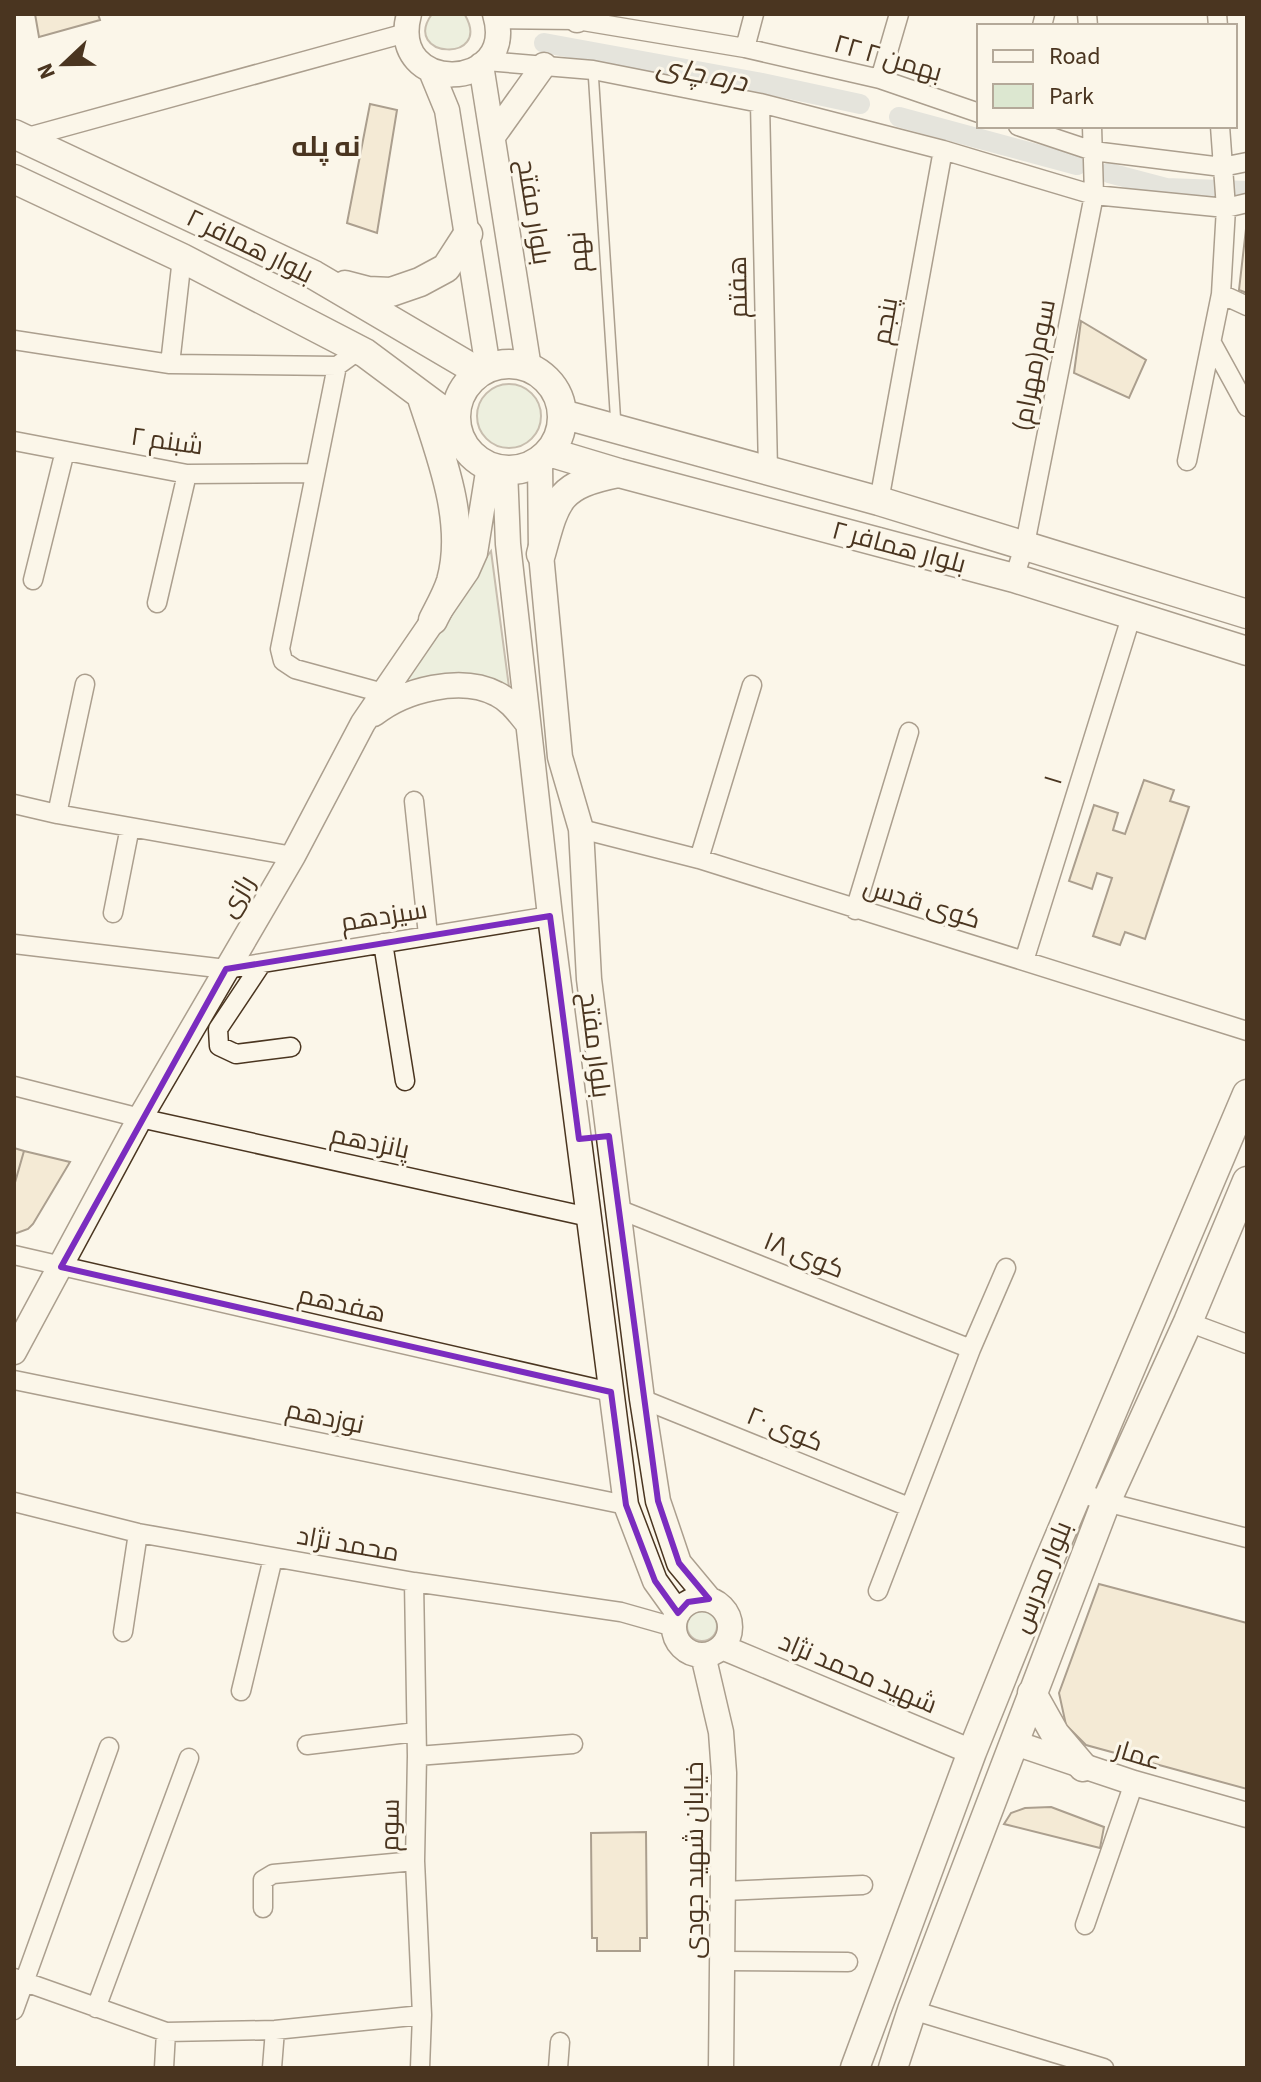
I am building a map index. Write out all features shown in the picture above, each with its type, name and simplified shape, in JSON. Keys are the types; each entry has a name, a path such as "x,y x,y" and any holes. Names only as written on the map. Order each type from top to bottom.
{"main road":[{"name":"بلوار همافر ۲","path":"19,136 314,275 484,370"},
{"name":"بلوار همافر ۲","path":"14,179 182,258 348,358 421,395 455,420"},
{"path":"314,275 368,291 391,292 420,282 446,268 468,234"},
{"path":"516,364 529,368 552,386 559,399 561,428 545,456 518,470 497,468 472,456 464,446 455,420 457,405 462,391 484,370 516,364"},
{"path":"421,395 447,478 456,551 451,582 433,620"},
{"name":"بلوار همافر ۲","path":"562,414 879,501 1247,614"},
{"name":"بلوار همافر ۲","path":"545,456 1014,578 1247,651"},
{"path":"541,546 551,517 570,490 589,479 619,473"},
{"name":"بلوار مدرس","path":"855,2068 972,1752 1077,1491 1247,1094"},
{"name":"بلوار مدرس","path":"893,2068 912,2010 1106,1502 1188,1322 1247,1181"},
{"path":"1032,1693 1055,1734 1083,1767"},
{"path":"881,2000 912,2010"}],"street":[{"path":"745,48 754,14"},
{"path":"880,79 899,14"},
{"path":"19,136 407,23 410,48 418,62 441,75 463,75 484,63 496,44 496,16"},
{"name":"۲۲ بهمن ۲","path":"496,16 574,17 745,48 880,79 977,112"},
{"path":"484,63 593,70 760,103 943,150 1094,195 1226,208 1247,203"},
{"name":"بلوار مفتح","path":"484,63 529,368"},
{"path":"494,135 544,65"},
{"path":"431,71 447,110 468,234 484,370"},
{"name":"هفتم","path":"760,103 768,470"},
{"path":"1024,128 1093,151 1222,168 1247,162"},
{"path":"1092,128 1093,151"},
{"path":"1187,461 1221,294 1226,208 1220,128"},
{"name":"پنجم","path":"879,501 943,150"},
{"name":"سوم(مهرام)","path":"1014,578 1025,544 1094,195 1093,151"},
{"path":"170,364 182,258"},
{"path":"1221,294 1247,306"},
{"path":"14,340 170,364 348,358 315,473 280,649 283,661 295,669 383,693"},
{"path":"1213,345 1247,407"},
{"name":"شبنم ۲","path":"14,441 187,474 315,473"},
{"path":"33,580 65,451"},
{"name":"بلوار مفتح","path":"545,456 541,546 560,757 581,829 589,979 642,1399 658,1501 679,1563 709,1599"},
{"name":"بلوار مفتح","path":"497,468 550,916 626,1505 655,1581 676,1620"},
{"name":"رازی","path":"14,1352 140,1118 293,856 363,723 467,571 475,553 497,468"},
{"path":"157,603 187,474"},
{"path":"508,544 523,530 531,530 541,546"},
{"name":"۱","path":"1024,961 1132,614"},
{"path":"57,814 85,684"},
{"path":"699,859 752,685"},
{"path":"363,723 403,696 428,688 453,687 476,688 497,694 513,706 528,724"},
{"path":"855,910 909,732"},
{"path":"414,801 428,935"},
{"path":"14,804 293,856"},
{"path":"113,913 130,827"},
{"name":"کوی قدس","path":"581,829 699,859 1247,1031"},
{"name":"سیزدهم","path":"14,944 226,969 550,916"},
{"path":"383,943 405,1081"},
{"path":"262,963 218,1029 219,1046 236,1054 291,1047"},
{"path":"14,1086 140,1118"},
{"name":"پانزدهم","path":"140,1118 589,1217"},
{"path":"579,1139 609,1136"},
{"name":"کوی ۱۸","path":"618,1209 971,1349"},
{"name":"هفدهم","path":"14,1255 611,1392"},
{"path":"878,1591 971,1349 1006,1268"},
{"path":"1188,1322 1247,1344"},
{"name":"نوزدهم","path":"14,1380 626,1505"},
{"name":"کوی ۲۰","path":"642,1399 909,1507"},
{"path":"1077,1491 1106,1502 1247,1538"},
{"name":"محمد نژاد","path":"14,1503 138,1533 273,1558 676,1620"},
{"path":"123,1632 138,1533"},
{"path":"241,1691 273,1558"},
{"name":"سوم","path":"414,1582 415,1861 422,2015 420,2068"},
{"path":"709,1599 722,1607 729,1619 730,1634 713,1651 688,1651 678,1641 676,1620 688,1602 709,1599"},
{"name":"شهید محمد نژاد","path":"713,1651 972,1752"},
{"name":"خیابان شهید جودی","path":"713,1651 724,1773 721,2068"},
{"path":"307,1745 416,1732"},
{"name":"عمار","path":"1015,1743 1134,1783 1247,1815"},
{"path":"417,1756 573,1744"},
{"path":"14,2010 20,1980 109,1747"},
{"path":"96,2008 189,1758"},
{"path":"1085,1925 1134,1783"},
{"path":"263,1908 263,1880 273,1874 415,1861"},
{"path":"724,1891 863,1885"},
{"path":"722,1961 848,1962"},
{"path":"20,1980 166,2032 275,2030 422,2015"},
{"path":"912,2010 1104,2068"},
{"path":"272,2068 275,2030"},
{"path":"164,2068 166,2032"},
{"path":"558,2068 560,2042"}],"lane":[{"name":"نهم","path":"593,70 616,430"}],"highlighted area":[{"path":"550,916 579,1139 609,1136 658,1501 679,1563 709,1599 688,1602 678,1613 655,1581 626,1505 611,1392 61,1267 226,969"}],"green space":[{"path":"432,14 465,15 470,31 467,42 458,48 436,47 428,40 425,29"},
{"path":"509,384 521,386 532,393 539,404 539,428 532,439 521,446 509,448 497,446 486,439 479,428 477,416 479,404 486,393 497,386"},
{"path":"491,551 509,687 391,689"},
{"path":"702,1611 712,1616 717,1626 712,1636 702,1641 692,1636 687,1626 692,1616"}],"building":[{"path":"35,14 98,14 100,20 39,37"},
{"path":"370,104 397,110 377,233 347,223"},
{"path":"1247,220 1247,293 1239,290"},
{"path":"1081,321 1146,360 1129,398 1074,373"},
{"path":"1144,780 1174,790 1170,801 1189,807 1145,939 1125,932 1120,945 1093,936 1112,878 1097,873 1092,889 1069,881 1094,805 1118,813 1113,830 1125,834"},
{"path":"14,1148 24,1151 14,1186"},
{"path":"24,1151 70,1162 33,1224 14,1234 14,1186"},
{"path":"1099,1584 1247,1623 1247,1789 1086,1745 1066,1725 1059,1693"},
{"path":"1051,1807 1104,1827 1100,1848 1004,1824 1011,1813 1025,1808"},
{"path":"646,1832 647,1938 640,1938 640,1951 597,1951 597,1938 592,1938 591,1833"}],"waterway":[{"name":"دره چای","path":"544,43 860,104"},
{"name":"دره چای","path":"899,117 1077,165"},
{"name":"دره چای","path":"1109,173 1166,188 1247,191"}],"district":[{"name":"نه پله","path":"326,147"}]}
